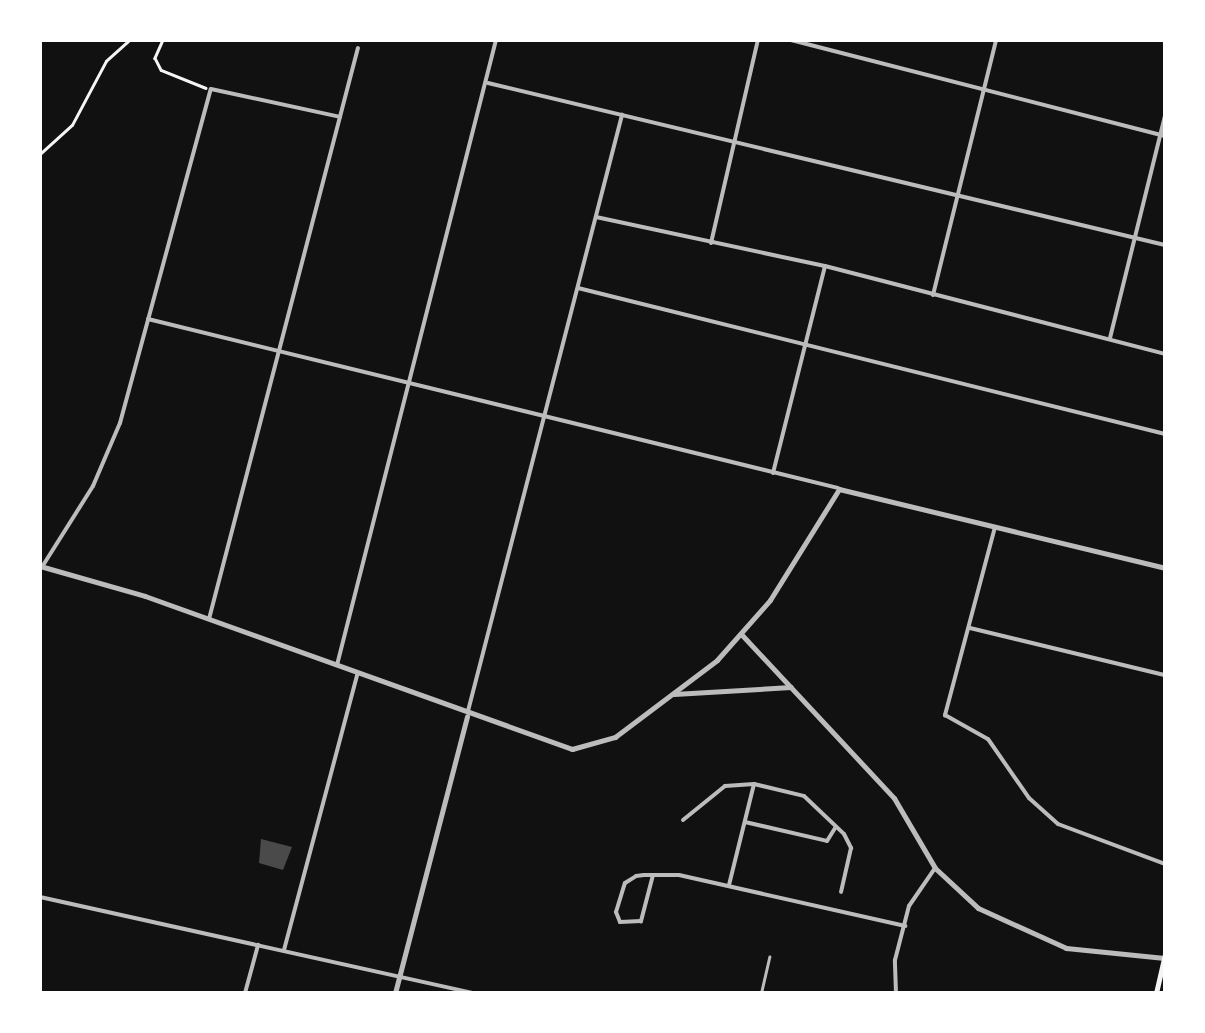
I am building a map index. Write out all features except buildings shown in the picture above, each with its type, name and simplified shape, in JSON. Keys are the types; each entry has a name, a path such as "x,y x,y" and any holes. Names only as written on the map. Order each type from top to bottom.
{"main road":[{"path":"1156,993 1165,957"}],"street":[{"path":"337,667 496,40"},
{"path":"712,243 758,40"},
{"path":"790,40 1163,135"},
{"path":"933,295 996,40"},
{"path":"210,620 358,48"},
{"path":"488,83 736,138 1165,246"},
{"path":"340,117 211,89 109,454 41,567 210,620 556,746 587,748 615,737 742,635 830,511 838,488"},
{"path":"395,993 622,115"},
{"path":"1110,339 1165,115"},
{"path":"595,216 825,266 1165,354"},
{"path":"773,473 825,266"},
{"path":"577,288 1165,434"},
{"path":"148,319 1165,568"},
{"path":"995,526 945,716 988,739 1016,778 1058,824 1165,864"},
{"path":"969,628 1165,675"},
{"path":"742,635 894,798 936,868 1000,922 1066,948 1165,957"},
{"path":"284,950 358,674"},
{"path":"673,694 791,688"},
{"path":"683,820 725,786 754,784 804,796 836,826 851,848 841,892"},
{"path":"730,885 754,784"},
{"path":"744,822 828,841 836,826"},
{"path":"896,993 895,960 915,891 936,868"},
{"path":"653,876 642,922 620,922 616,912 625,883 653,876 730,885 904,926"},
{"path":"40,897 473,993"},
{"path":"246,993 258,945"}],"lane":[{"path":"761,993 769,958"}],"path":[{"path":"40,154 72,125 106,61 129,40"},
{"path":"163,40 154,58 161,70 211,89"}]}
